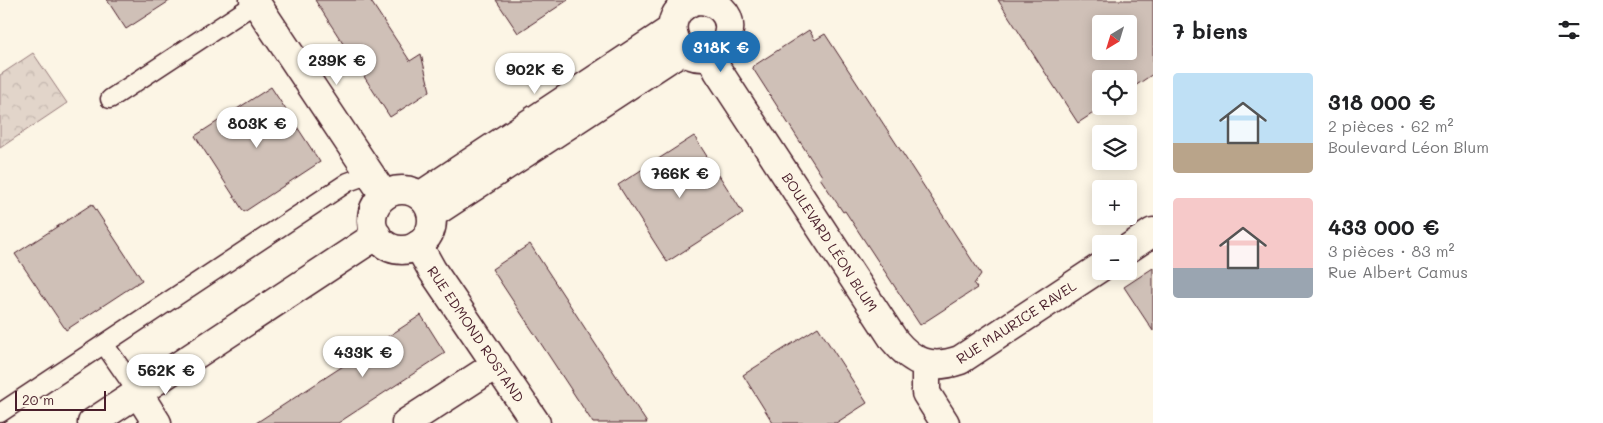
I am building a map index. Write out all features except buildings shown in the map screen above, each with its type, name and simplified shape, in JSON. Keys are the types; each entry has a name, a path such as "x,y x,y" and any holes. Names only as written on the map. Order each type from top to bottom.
{"street":[{"path":"255,2 377,184 378,202 372,218 376,235 382,243 400,250 418,245 424,241 431,228 426,205 414,192 377,184"},
{"path":"426,205 696,12"},
{"path":"696,12 730,28 728,37 718,51 710,55 695,56 696,12"},
{"name":"BOULEVARD LÉON BLUM","path":"710,55 718,71 894,340 910,356 926,365"},
{"path":"1137,243 1153,232"},
{"path":"92,423 376,235"},
{"name":"RUE EDMOND ROSTAND","path":"418,245 432,270 536,423"},
{"name":"RUE MAURICE RAVEL","path":"926,365 948,364 960,360 1092,273"},
{"path":"406,423 496,364"},
{"path":"926,365 926,393 945,423"},
{"path":"138,393 157,423"}],"lane":[{"path":"110,99 255,2"},
{"path":"0,413 348,182 377,184"},
{"path":"104,344 138,393"}],"green space":[{"path":"33,53 67,103 0,148 0,75"}]}
